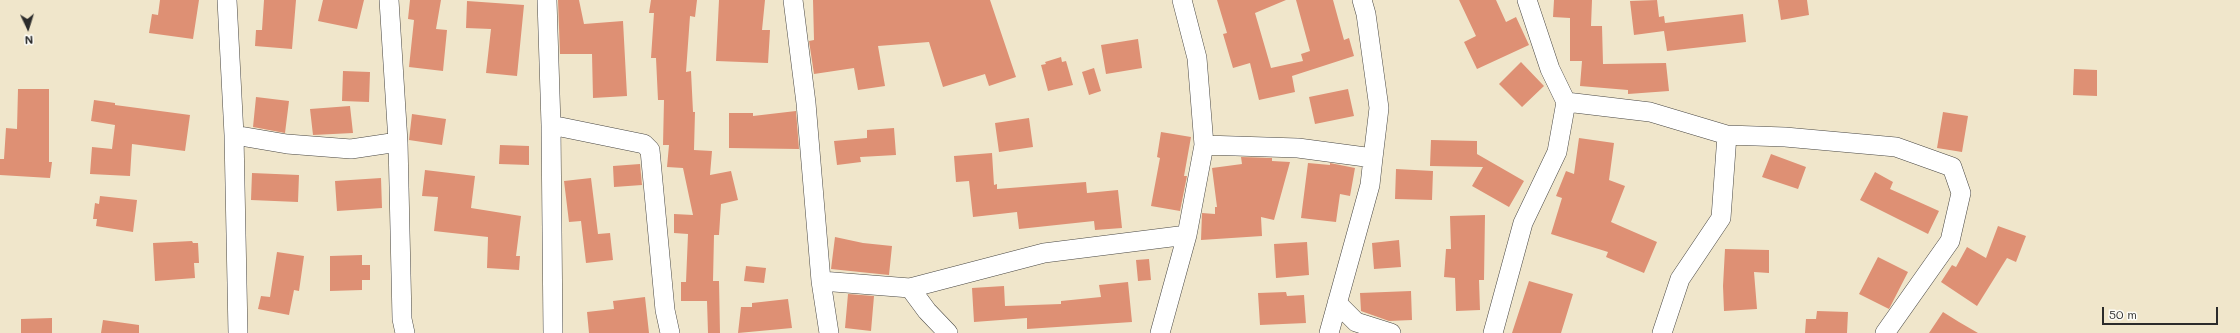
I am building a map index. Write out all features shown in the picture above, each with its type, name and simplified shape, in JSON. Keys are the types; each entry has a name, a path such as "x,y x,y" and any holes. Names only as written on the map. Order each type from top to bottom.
{"street":[{"path":"227,0 234,136 238,333"},
{"path":"389,0 398,142 402,319 405,333"},
{"path":"547,0 551,125 553,333"},
{"path":"793,0 806,103 821,281 829,333"},
{"path":"1160,333 1187,235 1204,145 1197,58 1182,0"},
{"path":"1329,333 1370,185 1379,108 1366,14 1362,0"},
{"path":"1493,333 1523,223 1557,152 1566,102 1550,69 1527,0"},
{"path":"1566,102 1650,112 1727,135 1785,137 1896,147 1952,167 1961,193 1950,241 1885,333"},
{"path":"551,125 644,144 650,150 665,310 670,333"},
{"path":"1662,333 1680,279 1720,218 1727,135"},
{"path":"234,136 287,144 351,149 398,142"},
{"path":"1204,145 1298,148 1373,158"},
{"path":"821,281 910,288 1044,253 1187,235"},
{"path":"910,288 927,311 948,333"},
{"path":"1337,303 1356,322 1391,333"}],"building":[{"path":"160,0 199,0 193,39 149,33 152,14 158,15"},
{"path":"264,0 296,0 292,49 255,46 256,30 262,30"},
{"path":"323,0 364,0 357,29 318,21"},
{"path":"410,0 441,0 436,29 447,30 443,71 409,67 414,20 408,19"},
{"path":"558,0 579,0 584,24 623,21 627,96 593,98 592,54 560,54"},
{"path":"651,0 697,0 695,17 690,16 686,72 691,71 693,112 695,112 694,150 712,151 710,175 731,171 738,200 721,204 719,235 714,235 713,281 719,281 720,333 708,333 707,301 681,301 681,282 686,282 688,234 674,233 674,214 693,215 683,168 667,167 669,145 663,145 664,100 658,100 656,58 651,58 654,13 649,13"},
{"path":"719,0 765,0 762,30 770,30 768,63 716,61"},
{"path":"813,0 990,0 1016,77 989,86 985,74 943,87 929,42 878,46 885,86 858,90 854,68 814,74 809,41 814,40"},
{"path":"1217,0 1286,0 1255,13 1271,68 1303,61 1301,54 1310,51 1296,0 1333,0 1344,40 1349,38 1354,56 1292,76 1295,92 1259,100 1250,63 1233,68 1223,34 1227,33"},
{"path":"1459,0 1496,0 1506,22 1516,17 1529,45 1477,69 1464,42 1476,36"},
{"path":"1554,0 1592,0 1591,26 1602,26 1603,64 1666,63 1669,91 1628,94 1628,90 1580,86 1582,61 1570,61 1570,18 1553,17"},
{"path":"1657,0 1659,17 1664,16 1665,23 1743,14 1746,42 1667,51 1664,31 1634,35 1630,1"},
{"path":"1778,0 1807,0 1809,15 1781,20"},
{"path":"467,1 524,5 517,76 486,73 491,29 466,28"},
{"path":"1138,39 1142,68 1106,74 1101,45"},
{"path":"1061,57 1062,62 1066,61 1073,85 1048,91 1041,65 1046,64 1045,62"},
{"path":"1521,62 1544,86 1522,107 1499,84"},
{"path":"1094,68 1101,91 1089,95 1082,72"},
{"path":"2074,69 2097,70 2097,96 2073,95"},
{"path":"343,71 370,72 369,102 342,101"},
{"path":"18,89 49,89 49,162 52,162 50,178 0,175 0,159 4,159 6,128 17,129"},
{"path":"1348,89 1354,116 1315,124 1309,97"},
{"path":"256,97 289,101 285,133 253,127"},
{"path":"94,100 115,103 115,105 190,115 185,151 132,144 130,176 90,174 92,147 112,149 115,125 91,121"},
{"path":"350,106 353,133 313,135 310,109"},
{"path":"796,111 799,149 729,148 729,113 753,113 753,116"},
{"path":"1943,112 1968,116 1962,152 1937,148"},
{"path":"412,114 446,119 442,145 409,140"},
{"path":"1029,118 1033,147 999,152 995,123"},
{"path":"894,128 896,155 860,157 861,162 837,165 834,141 867,138 867,130"},
{"path":"1161,132 1191,137 1184,176 1187,176 1180,211 1151,206 1160,158 1157,157"},
{"path":"1579,138 1614,143 1609,180 1625,186 1611,222 1657,242 1644,273 1606,257 1608,252 1551,234 1562,198 1556,196 1566,171 1574,174"},
{"path":"1431,140 1477,141 1477,154 1524,181 1509,207 1472,186 1483,167 1430,166"},
{"path":"500,145 529,146 529,165 499,164"},
{"path":"992,153 994,185 997,184 997,189 1086,182 1087,193 1118,190 1122,228 1095,230 1094,221 1019,229 1017,212 973,217 969,181 956,182 954,156"},
{"path":"1771,154 1806,167 1798,189 1762,177"},
{"path":"1241,157 1272,158 1272,161 1290,162 1274,220 1261,217 1262,236 1201,240 1202,213 1215,214 1215,207 1217,207 1212,168 1242,164"},
{"path":"1308,163 1330,165 1330,163 1355,168 1350,196 1340,194 1336,222 1301,218"},
{"path":"640,164 642,185 614,187 613,166"},
{"path":"1396,169 1433,171 1432,200 1395,199"},
{"path":"425,170 475,176 471,208 521,216 516,256 520,256 519,270 487,268 488,237 434,231 438,197 422,196"},
{"path":"1875,172 1893,182 1890,189 1939,211 1928,234 1860,200"},
{"path":"252,173 299,175 298,202 251,200"},
{"path":"381,178 382,208 337,211 335,181"},
{"path":"591,178 598,234 610,233 613,260 586,263 581,221 569,222 564,181"},
{"path":"100,196 137,200 133,232 96,226 97,219 93,219 95,203 99,204"},
{"path":"1485,215 1484,280 1479,280 1480,310 1456,311 1455,278 1444,277 1446,249 1451,249 1450,216"},
{"path":"1998,226 2026,236 2016,262 2007,258 1977,306 1941,282 1952,265 1956,267 1967,247 1986,258"},
{"path":"835,237 863,243 892,246 889,275 831,269"},
{"path":"1399,240 1401,267 1374,269 1372,243"},
{"path":"192,241 193,243 198,243 199,263 194,263 195,278 155,281 153,243"},
{"path":"1307,242 1309,275 1276,278 1274,244"},
{"path":"1725,249 1769,250 1769,273 1754,272 1757,309 1724,311 1723,286"},
{"path":"277,252 304,256 299,291 294,290 289,315 258,309 261,296 270,297"},
{"path":"362,255 362,265 370,265 370,280 362,280 362,290 330,291 330,256"},
{"path":"1878,257 1908,272 1889,309 1859,294"},
{"path":"1149,259 1151,280 1138,281 1136,260"},
{"path":"746,266 766,268 764,283 744,281"},
{"path":"1529,281 1573,294 1561,333 1512,333"},
{"path":"1128,282 1132,322 1027,329 1027,318 974,322 972,288 1004,286 1005,306 1061,304 1061,301 1101,297 1099,285"},
{"path":"1411,291 1412,320 1389,321 1361,311 1360,293"},
{"path":"1286,292 1287,296 1304,295 1306,323 1260,325 1258,293"},
{"path":"848,294 874,296 871,331 845,328"},
{"path":"645,297 649,333 589,333 587,312 614,309 613,301"},
{"path":"788,299 792,328 738,333 741,307 752,307 752,303"},
{"path":"1817,311 1848,312 1847,333 1805,333 1806,319 1816,319"},
{"path":"1943,312 1959,322 1978,333 1929,333"},
{"path":"52,318 52,333 21,333 21,319"},
{"path":"103,320 139,325 139,333 101,333"}]}
